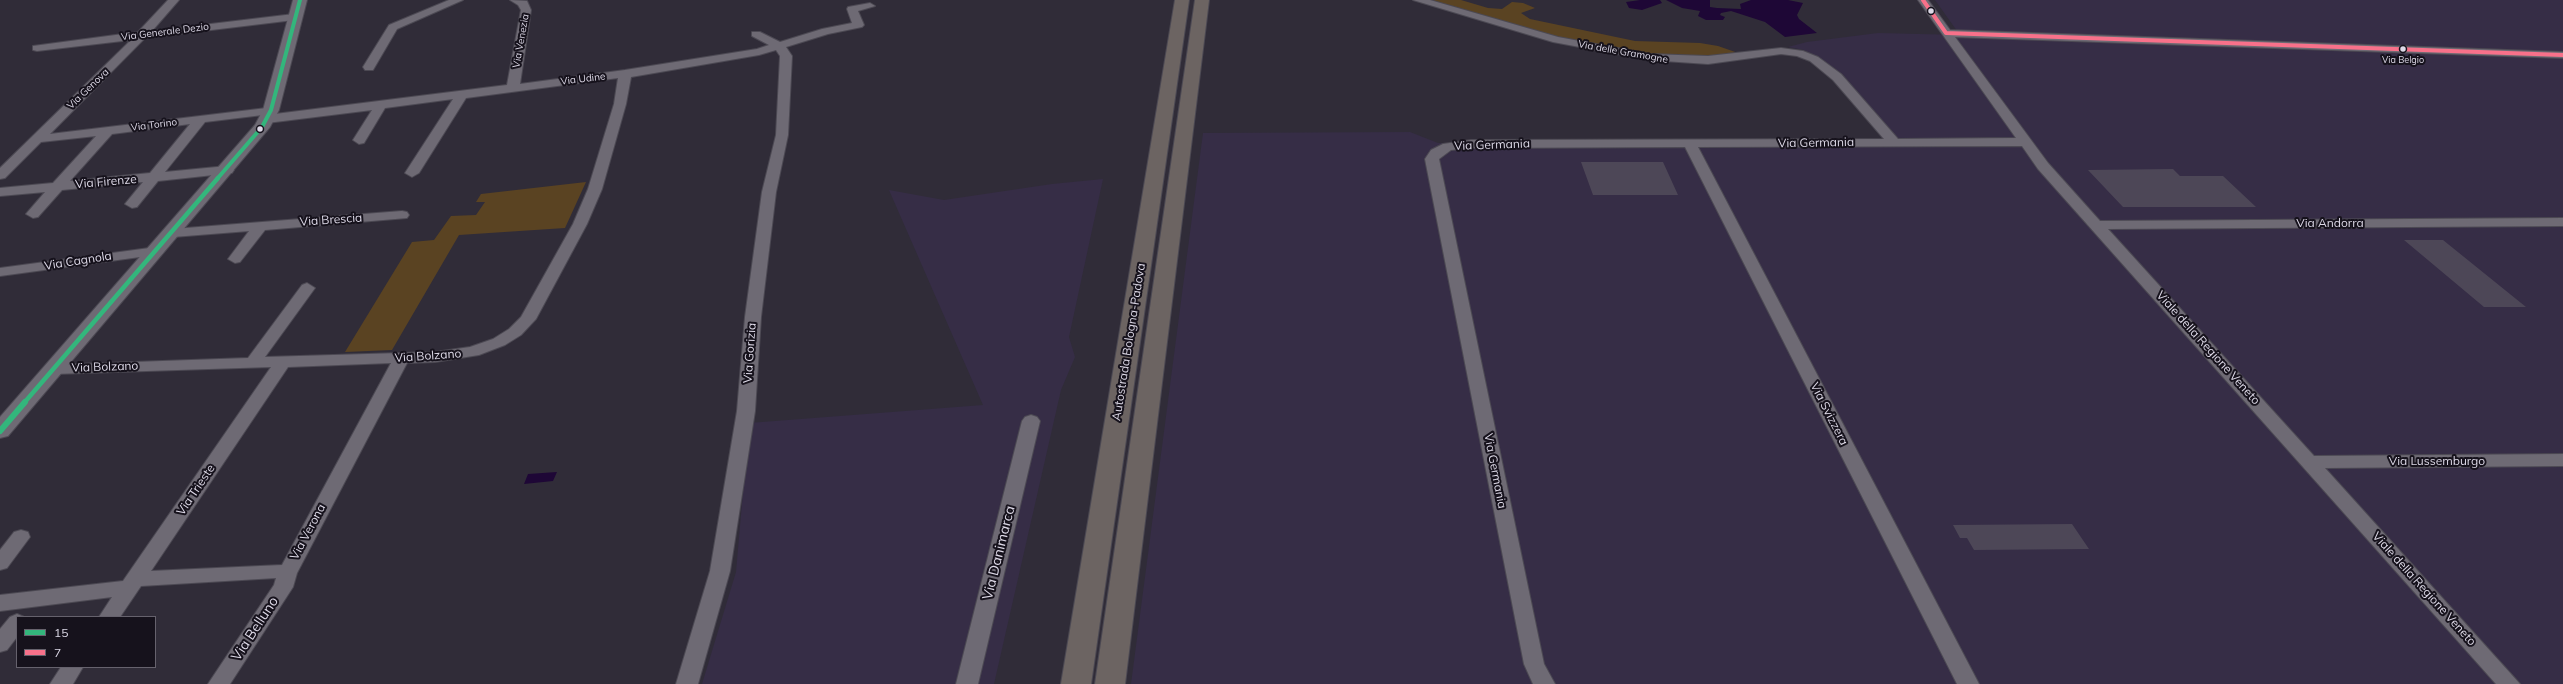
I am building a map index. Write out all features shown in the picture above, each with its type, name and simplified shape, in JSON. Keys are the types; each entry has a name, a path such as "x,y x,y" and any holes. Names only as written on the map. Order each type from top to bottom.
{"highway":[{"name":"Autostrada Bologna-Padova","path":"1076,684 1182,0"},
{"name":"Autostrada Bologna-Padova","path":"1110,684 1202,0"}],"street":[{"name":"Via Genova","path":"0,175 143,35 174,0"},
{"path":"0,431 227,170 269,114 294,16 300,0"},
{"path":"369,67 386,34 393,27 458,0"},
{"name":"Via Venezia","path":"513,88 526,10 523,3 515,0"},
{"name":"Via delle Gramogne","path":"1418,0 1557,40 1649,58 1708,60 1781,51 1799,53 1814,59 1836,77 1894,142"},
{"name":"Viale della Regione Veneto","path":"1923,0 2024,142 2096,225 2311,462 2508,684"},
{"name":"Via Udine","path":"269,114 381,106 625,74 731,57 779,46 819,33 858,25 852,9 870,6"},
{"name":"Via Generale Dezio","path":"37,48 294,16"},
{"path":"756,34 779,46"},
{"path":"1946,34 2563,55"},
{"name":"Via Gorizia","path":"687,684 720,571 746,411 753,317 769,192 782,135 786,56 779,46"},
{"name":"Via Bolzano","path":"54,369 452,356 473,352 499,342 516,332 528,319 580,224 595,189 620,104 625,74"},
{"path":"412,173 462,95"},
{"path":"359,140 381,106"},
{"name":"Via Torino","path":"37,138 269,114"},
{"name":"Via Torino","path":"154,177 201,120"},
{"path":"58,186 107,131"},
{"name":"Via Germania","path":"1544,684 1534,664 1432,160 1436,152 1443,148 1471,144 2024,142"},
{"name":"Via Svizzera","path":"1690,144 1968,684"},
{"name":"Via Firenze","path":"0,192 227,170"},
{"name":"Via Firenze","path":"132,204 154,177"},
{"name":"Via Firenze","path":"33,214 58,186"},
{"name":"Via Brescia","path":"173,232 402,215"},
{"name":"Via Andorra","path":"2096,225 2563,222"},
{"path":"235,259 261,226"},
{"name":"Via Cagnola","path":"0,272 157,251"},
{"path":"253,363 307,288"},
{"name":"Via Verona","path":"0,603 133,584 275,571 287,572 366,422 402,358"},
{"name":"Via Trieste","path":"109,616 133,584 283,362"},
{"name":"Via Danimarca","path":"968,684 1031,421"},
{"name":"Via Lussemburgo","path":"2311,462 2563,460"},
{"path":"0,563 20,537"},
{"name":"Via Belluno","path":"219,684 283,587 287,572"},
{"path":"22,616 36,597"},
{"path":"0,644 16,623"},
{"path":"60,684 72,668"}],"shaded area":[{"path":"1422,0 1461,0 1488,8 1502,9 1512,2 1523,3 1535,8 1521,13 1530,19 1635,41 1700,43 1718,46 1741,54 1705,58 1670,58 1557,39"},
{"path":"1660,0 1662,3 1642,10 1629,8 1626,2"},
{"path":"1666,0 1710,0 1710,7 1741,9 1740,4 1751,0 1788,0 1803,3 1797,15 1799,19 1817,33 1785,37 1765,22 1731,11 1721,13 1720,15 1725,17 1723,20 1706,20 1698,16 1700,11 1682,8"},
{"path":"1935,0 2563,0 2563,684 1131,684 1203,133 1410,132 1438,143 1891,140 1816,58 1804,50 1788,47 1807,42 1878,33 1960,35"},
{"path":"1103,179 1069,337 1075,357 1061,390 994,684 702,684 736,572 749,423 983,405 889,190 944,200 1052,184"},
{"path":"586,182 565,228 459,235 392,350 345,352 412,242 434,240 451,216 476,215 485,202 476,202 481,194"},
{"path":"557,472 553,481 524,484 528,474"}],"building":[{"path":"1581,162 1663,162 1678,195 1593,195"},
{"path":"2173,169 2180,176 2223,176 2256,207 2123,207 2088,170"},
{"path":"2404,240 2443,240 2526,307 2484,307"},
{"path":"2072,524 2089,549 1974,550 1967,538 1960,538 1953,525"}],"transit line":[{"name":"15","path":"0,431 262,127 271,110 300,0"},
{"name":"7","path":"1923,0 1946,33 2563,55"}],"place":[{"name":"Via Belgio","path":"2403,49"}]}
